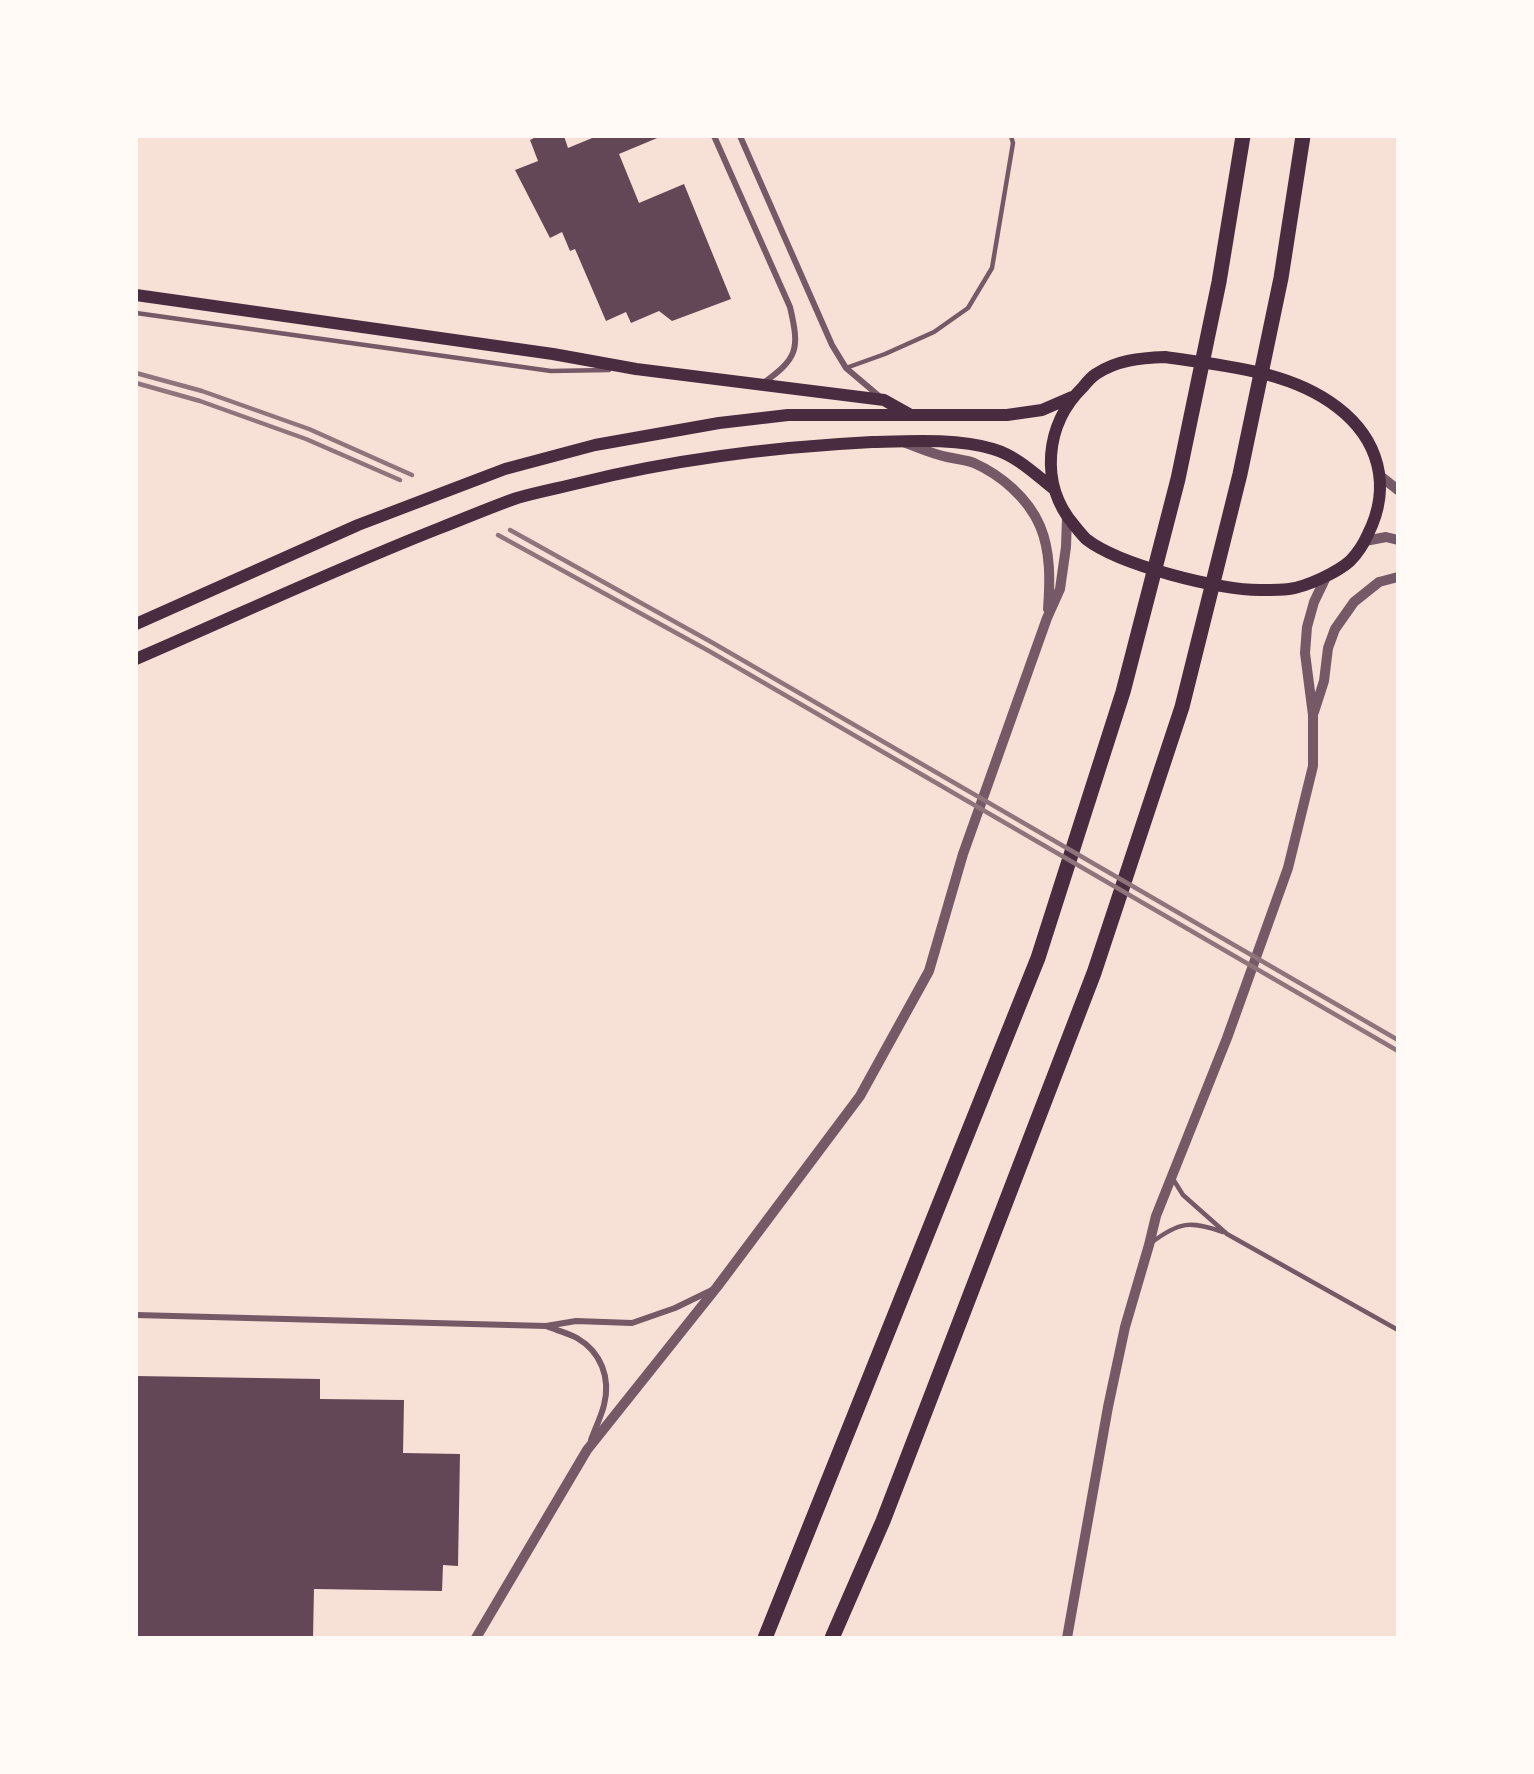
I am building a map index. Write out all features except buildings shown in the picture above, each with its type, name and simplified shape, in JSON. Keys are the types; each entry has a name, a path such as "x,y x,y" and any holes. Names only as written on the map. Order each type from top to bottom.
{"highway":[{"path":"765,1638 1038,958 1123,692 1179,479 1219,282 1243,136"},
{"path":"843,1638 883,1521 1094,973 1182,707 1240,474 1281,278 1303,136"},
{"path":"757,1638 823,1494"},
{"path":"832,1638 883,1521"}],"main road":[{"path":"136,295 553,354 636,369 884,400 910,414"},
{"path":"1165,357 1286,379 1306,388 1335,405 1356,423 1371,447 1379,475 1381,497 1374,522 1365,541 1351,560 1326,577 1291,589 1246,590 1186,578 1117,557 1086,538 1067,517 1054,489 1050,467 1051,446 1059,421 1072,397 1094,375 1114,364 1138,358 1165,357"},
{"path":"136,624 358,525 505,469 595,445 719,423 788,415 1007,415 1042,410 1072,397"},
{"path":"136,659 370,555 518,498 602,477 717,456 788,447 901,441 975,444 995,449 1015,458 1054,489"}],"street":[{"path":"714,136 790,307 796,331 795,351 781,370 761,385"},
{"path":"740,136 832,345 846,368 884,400"},
{"path":"901,441 945,457 972,462 993,473 1024,501 1040,526 1047,553 1050,583 1047,618"},
{"path":"1379,475 1398,490"},
{"path":"476,1638 587,1450 717,1287 860,1096 929,971 963,854 1047,618 1060,589 1066,546 1067,517"},
{"path":"1365,541 1386,537 1398,540"},
{"path":"1067,1638 1125,1327 1156,1216 1227,1038 1288,868 1313,766 1313,715 1305,653 1307,627 1314,602 1326,577"},
{"path":"1313,715 1324,681 1328,648 1335,629 1354,602 1379,582 1398,577"},
{"path":"136,1315 546,1326 576,1321 633,1323 675,1308 717,1287"},
{"path":"546,1326 576,1337 592,1348 602,1366 607,1383 605,1405 587,1450"}],"lane":[{"path":"846,368 885,354 934,332 968,308 992,268 1012,143 1011,136"},
{"path":"136,313 551,371 636,369"},
{"path":"1172,1176 1183,1195 1227,1234"},
{"path":"1149,1245 1167,1232 1183,1225 1200,1225 1227,1234 1398,1330"}],"railway":[{"path":"136,373 202,391 309,429 412,475"},
{"path":"136,383 200,401 306,439 400,480"},
{"path":"510,530 713,643 1398,1040"},
{"path":"498,535 709,651 1398,1051"}]}
